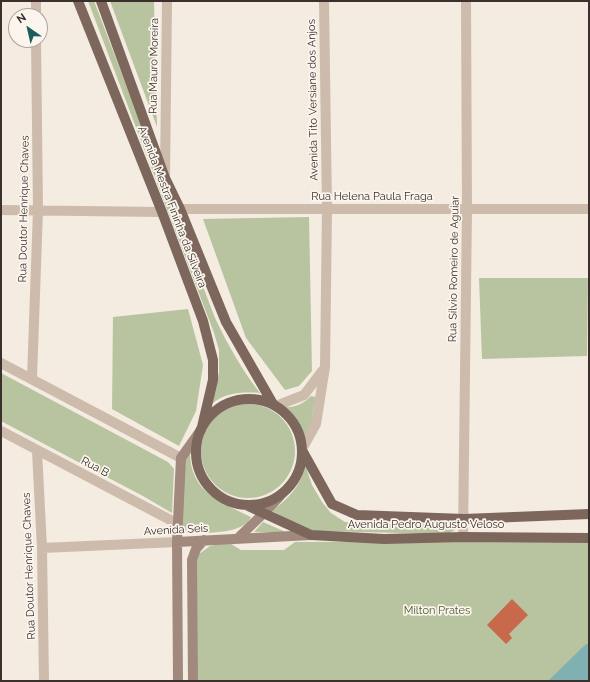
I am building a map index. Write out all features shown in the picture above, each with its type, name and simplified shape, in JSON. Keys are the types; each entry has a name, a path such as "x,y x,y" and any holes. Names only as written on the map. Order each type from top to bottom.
{"main road":[{"name":"Avenida Mestra Fininha da Silveira","path":"78,1 162,212 203,321 213,360 213,380 202,429"},
{"name":"Avenida Mestra Fininha da Silveira","path":"101,1 166,178 226,322 274,405"},
{"path":"241,399 258,399 274,405 285,412 295,424 301,437 303,450 300,468 292,484 280,496 264,503 246,505 229,502 214,492 202,478 196,462 196,444 202,429 212,414 231,402 241,399"},
{"name":"Avenida Pedro Augusto Veloso","path":"303,450 332,504 357,516 464,519 589,514"},
{"name":"Avenida Pedro Augusto Veloso","path":"246,505 311,535 384,539 463,537 589,538"}],"street":[{"name":"Rua Mauro Moreira","path":"166,178 167,1"},
{"name":"Avenida Tito Versiane dos Anjos","path":"303,450 316,424 325,367 327,209 324,1"},
{"name":"Rua Sílvio Romeiro de Aguiar","path":"463,537 467,209 466,1"},
{"name":"Rua Doutor Henrique Chaves","path":"32,378 38,210 36,48"},
{"name":"Rua Helena Paula Fraga","path":"180,209 589,209"},
{"path":"1,210 162,212"},
{"path":"1,363 32,378 181,458"},
{"path":"274,405 304,396 325,367"},
{"path":"178,681 177,542 181,458 202,429"},
{"name":"Rua B","path":"1,431 178,524"},
{"name":"Rua Doutor Henrique Chaves","path":"37,451 42,548 44,681"},
{"path":"237,539 280,496"},
{"name":"Avenida Seis","path":"42,548 311,535"},
{"path":"193,681 192,560 196,549 204,540"}],"green space":[{"path":"88,1 94,1 215,318 236,357 260,393 228,395 212,404 219,372 219,350 214,333"},
{"path":"110,1 154,1 157,127"},
{"path":"309,217 312,371 299,386 285,390 246,338 203,219"},
{"path":"479,278 588,278 587,356 482,359"},
{"path":"188,309 203,365 196,411 179,446 112,409 113,317"},
{"path":"1,373 168,462 174,469 172,513 143,496 1,421"},
{"path":"311,396 316,397 312,422 306,440 298,422 285,407 293,407 306,401"},
{"path":"248,404 266,408 281,418 291,433 295,451 291,469 281,484 266,494 248,498 230,494 215,484 205,469 201,451 205,433 215,418 230,408"},
{"path":"190,452 191,466 195,477 201,486 218,500 251,517 247,523 240,527 222,532 187,533 183,530 181,525 183,462"},
{"path":"305,464 312,485 322,502 331,513 345,522 373,524 452,524 455,530 448,534 310,530 272,511 289,496 298,485"},
{"path":"263,522 286,532 254,532"},
{"name":"Milton Prates","path":"589,541 589,681 197,681 196,565 199,554 210,546 225,543 231,544 241,550 284,550 295,542"}],"water":[{"path":"589,643 589,681 548,681 585,645"}],"building":[{"path":"512,599 528,615 509,634 512,638 506,644 487,625"}]}
